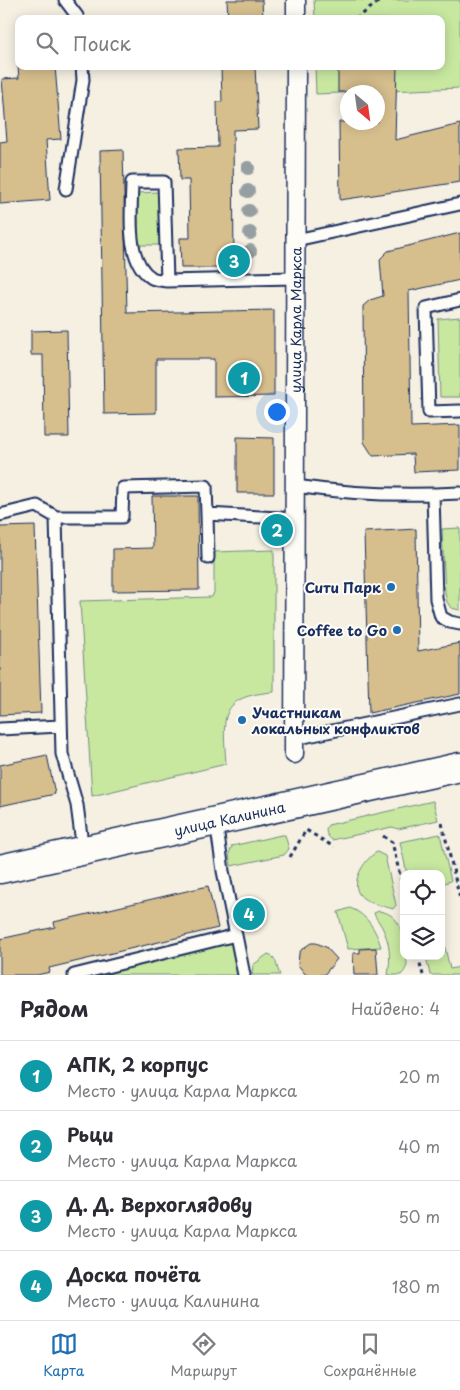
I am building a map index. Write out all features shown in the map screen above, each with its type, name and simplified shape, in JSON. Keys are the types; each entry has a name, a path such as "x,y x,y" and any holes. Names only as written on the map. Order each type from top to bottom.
{"street":[{"path":"296,0 296,15"},
{"name":"улица Карла Маркса","path":"294,746 296,70"},
{"name":"улица Калинина","path":"0,870 460,766"}],"lane":[{"path":"65,0 77,15"},
{"path":"66,189 83,80 82,70"},
{"path":"167,281 164,182 132,182 132,247 138,264 152,278 167,281 296,278"},
{"path":"296,240 460,204"},
{"path":"460,300 426,308 429,412 460,411"},
{"path":"0,516 37,506 56,517 122,517 123,488 206,486 208,558"},
{"path":"295,486 332,492 460,493"},
{"path":"433,494 436,600 441,617 450,622 460,624"},
{"path":"207,514 295,519"},
{"path":"56,517 62,754 77,804 83,851"},
{"path":"294,746 460,704"},
{"path":"0,729 61,726"},
{"path":"216,821 223,871 244,975"},
{"path":"74,975 236,935"}],"path":[{"path":"361,15 382,0"},
{"path":"442,822 460,899"},
{"path":"290,856 306,830 334,847"},
{"path":"383,836 392,842 400,875"},
{"path":"419,960 423,975"}],"green space":[{"path":"314,0 460,0 460,88 385,91 385,85 340,85 340,93 316,94 315,70 445,70 445,15 315,15"},
{"path":"158,192 160,245 138,245 138,193"},
{"path":"460,317 460,397 440,397 438,319"},
{"path":"460,528 460,610 451,608 445,593 442,529"},
{"path":"274,550 274,692 242,698 233,704 225,722 226,764 92,796 80,601 212,597 214,592 214,552"},
{"path":"433,801 438,820 398,829 392,827 332,840 327,833 328,825"},
{"path":"440,834 451,881 445,883 445,870 406,870 400,842"},
{"path":"285,835 289,849 284,855 231,866 229,854 232,846"},
{"path":"377,852 385,856 396,905 393,909 366,900 358,893 357,880 359,873 367,860"},
{"path":"350,908 361,914 370,923 381,947 348,949 338,912"},
{"path":"379,911 387,913 393,917 400,928 400,960 407,960 407,962 407,966 401,975 388,975 390,956 388,944 385,933 374,913"},
{"path":"233,939 240,975 88,975"},
{"path":"445,948 450,969 460,967 460,975 430,975 427,960 445,960"},
{"path":"268,954 275,959 280,975 252,975 253,965"}],"building":[{"path":"227,0 262,0 263,15 228,15"},
{"path":"18,70 55,70 61,139 46,140 50,200 0,204 0,142 7,141 2,79 19,78"},
{"path":"221,70 255,70 258,129 233,130 234,268 181,268 180,238 190,238 189,180 180,180 179,148 218,147 217,102 222,102"},
{"path":"338,70 397,70 395,140 460,124 460,182 340,200 339,122 340,130 385,130 385,85 340,85 340,92 338,92"},
{"path":"123,150 127,313 274,310 274,396 214,397 214,359 156,359 156,413 104,414 100,151"},
{"path":"460,233 460,280 409,291 411,427 460,425 460,470 414,472 413,454 373,456 364,442 363,306 370,300 383,296 380,259 388,251"},
{"path":"67,330 69,437 44,437 43,355 31,355 31,331"},
{"path":"237,437 274,438 274,493 237,493"},
{"path":"152,496 198,496 199,590 113,591 113,549 153,548"},
{"path":"35,526 41,713 0,715 0,527"},
{"name":"Сити Парк","path":"416,529 418,651 460,643 460,694 369,713 364,532"},
{"path":"47,755 55,794 0,806 0,765"},
{"path":"208,886 218,928 49,968 50,972 37,975 0,975 0,939 55,927 54,922"},
{"path":"311,943 326,947 337,959 324,975 306,975 298,965 299,953"},
{"path":"376,948 378,975 354,975 353,953 360,953 360,949"}],"place":[{"name":"Д. Д. Верхоглядову","path":"234,261"},
{"name":"АПК, 2 корпус","path":"244,378"},
{"name":"Рьци","path":"277,530"},
{"name":"Сити Парк","path":"391,587"},
{"name":"Coffee to Go","path":"397,630"},
{"name":"Участникам локальных конфликтов","path":"242,720"},
{"name":"Доска почёта","path":"249,914"}]}
